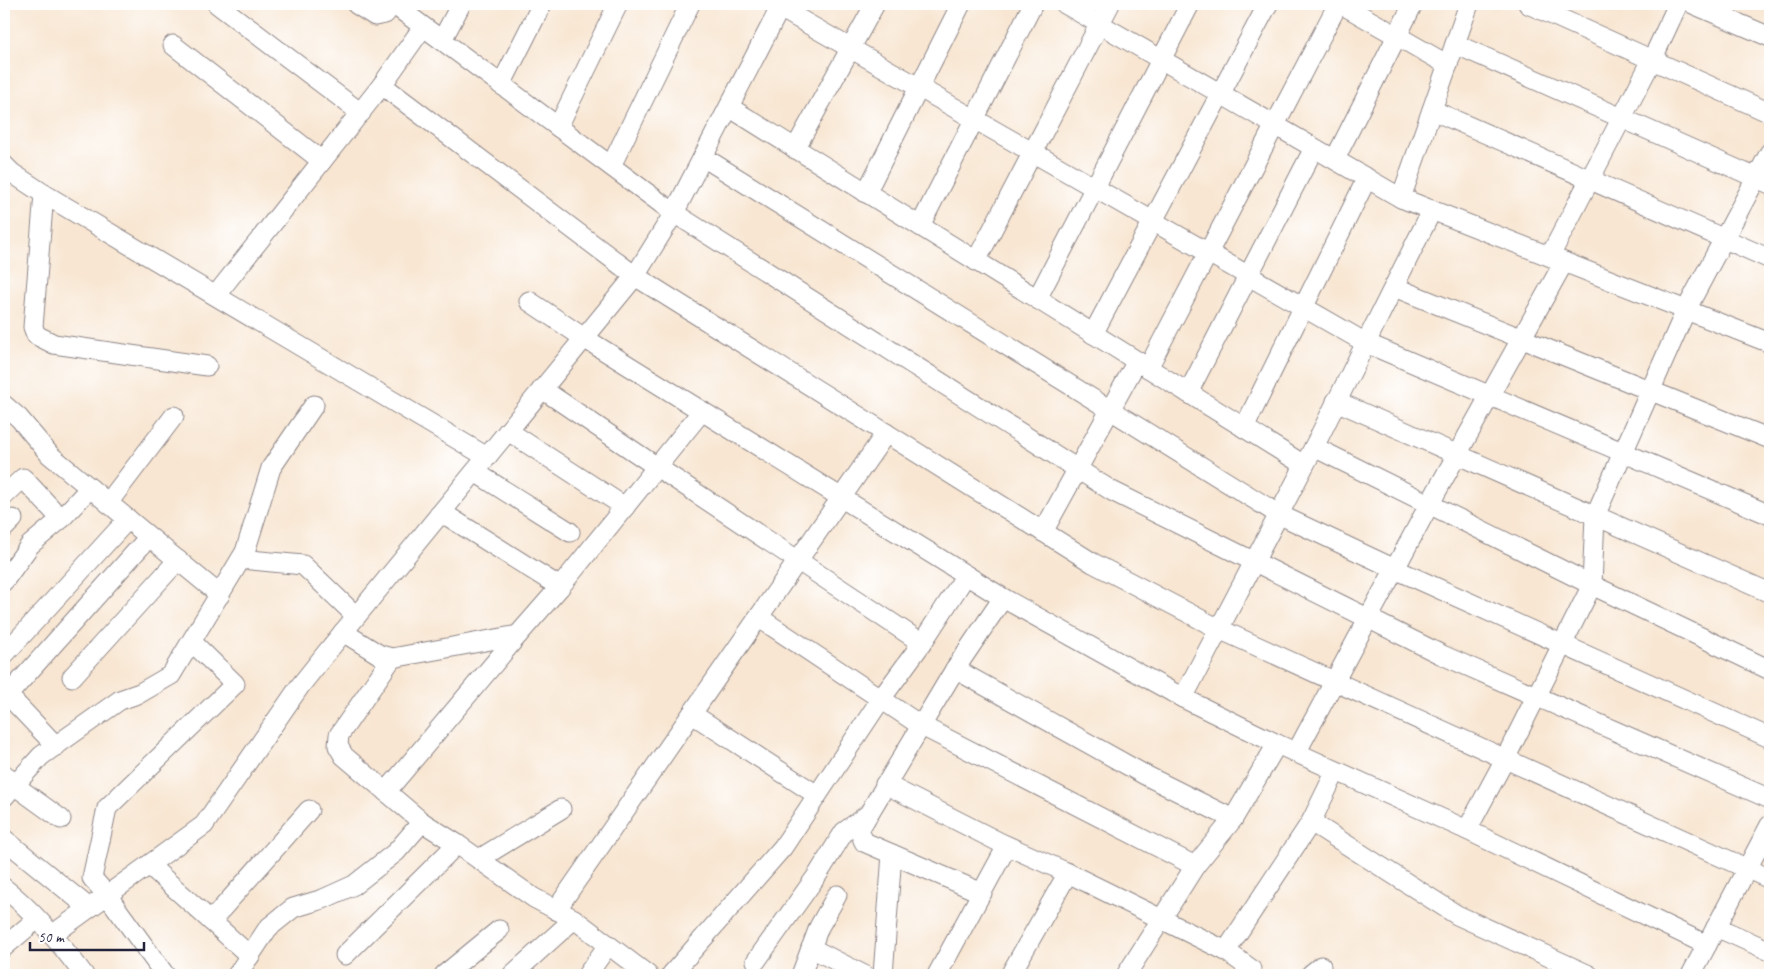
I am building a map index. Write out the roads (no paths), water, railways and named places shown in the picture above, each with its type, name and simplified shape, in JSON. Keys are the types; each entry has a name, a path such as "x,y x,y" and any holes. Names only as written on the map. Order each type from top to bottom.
{"street":[{"path":"217,4 360,113"},
{"path":"356,4 375,16 385,14 393,4 674,213 1112,491 1440,654 1770,798"},
{"path":"442,40 461,4"},
{"path":"502,85 542,4"},
{"path":"558,127 618,4"},
{"path":"611,166 690,4"},
{"path":"795,149 875,4"},
{"path":"866,193 961,4"},
{"path":"920,226 1033,4"},
{"path":"1065,4 1401,198 1770,343"},
{"path":"976,261 1110,4"},
{"path":"1037,299 1190,4"},
{"path":"1093,334 1268,4"},
{"path":"1043,532 1110,410 1143,365 1208,253 1339,4 1448,65"},
{"path":"1334,160 1413,4"},
{"path":"1401,198 1470,4"},
{"path":"1528,4 1770,113"},
{"path":"1296,753 1333,680 1522,338 1590,180 1652,60 1678,4"},
{"path":"1693,4 1770,38"},
{"path":"52,934 204,825 300,686 635,276 674,213 729,108 778,5 1366,343 1770,515"},
{"path":"216,295 382,85 423,27"},
{"path":"1455,44 1763,181"},
{"path":"173,46 322,161"},
{"path":"382,85 635,276 1094,563 1219,628 1770,879"},
{"path":"729,108 1304,465"},
{"path":"1432,110 1770,259"},
{"path":"1188,393 1314,148"},
{"path":"1467,830 1592,585 1595,516 1686,310 1724,239 1763,181 1770,152"},
{"path":"703,156 1278,514 1395,569 1770,738"},
{"path":"4,165 12,173 44,194 216,295 481,464 570,532"},
{"path":"1244,428 1367,178"},
{"path":"44,194 33,327 36,335 54,344 207,366"},
{"path":"1183,698 1314,447 1432,210"},
{"path":"1394,287 1770,439"},
{"path":"529,301 702,412 1003,598 1183,698 1276,744 1467,830 1707,945"},
{"path":"542,389 922,643"},
{"path":"1336,401 1770,593"},
{"path":"4,405 19,418 50,455 220,595"},
{"path":"61,818 7,785 41,756 120,700 140,693 171,675 245,552 271,468 314,405"},
{"path":"386,792 560,586 702,412"},
{"path":"108,503 174,416"},
{"path":"508,431 625,507"},
{"path":"556,910 886,433"},
{"path":"1314,447 1592,585 1770,670"},
{"path":"4,496 23,478 61,519"},
{"path":"4,581 30,545 61,519 90,488"},
{"path":"439,515 449,517 560,586"},
{"path":"4,655 128,519"},
{"path":"56,746 6,693 149,536"},
{"path":"241,558 303,565 356,616"},
{"path":"72,677 178,560"},
{"path":"671,975 783,847 966,575"},
{"path":"982,893 864,842 859,830 954,669 1003,598"},
{"path":"758,617 920,725 1195,866"},
{"path":"343,632 380,655 392,658 518,635"},
{"path":"165,975 107,895 92,878 107,808 235,684 192,642"},
{"path":"392,658 339,735 338,746 344,756 422,822 534,898 574,919 648,975"},
{"path":"954,669 1145,776 1233,819"},
{"path":"692,714 818,795"},
{"path":"1133,973 1195,866 1233,819 1276,744"},
{"path":"1226,951 1312,822 1336,771"},
{"path":"885,784 1007,846 1068,872 1226,951 1251,970"},
{"path":"479,859 562,809"},
{"path":"210,921 309,810"},
{"path":"756,961 818,874 844,832 866,816"},
{"path":"238,975 268,928 293,908 324,899 354,885 396,852 422,822"},
{"path":"1312,822 1457,915 1589,975"},
{"path":"1691,975 1770,825"},
{"path":"4,839 88,908"},
{"path":"345,954 457,844"},
{"path":"936,975 1007,846"},
{"path":"883,975 892,854"},
{"path":"149,865 250,956"},
{"path":"1010,975 1068,872"},
{"path":"4,888 52,934 84,975"},
{"path":"801,975 819,927 837,895"},
{"path":"4,947 37,919"},
{"path":"512,975 574,919"},
{"path":"1716,927 1770,951"},
{"path":"444,975 499,930"},
{"path":"588,975 608,945"},
{"path":"811,948 864,975"}]}
